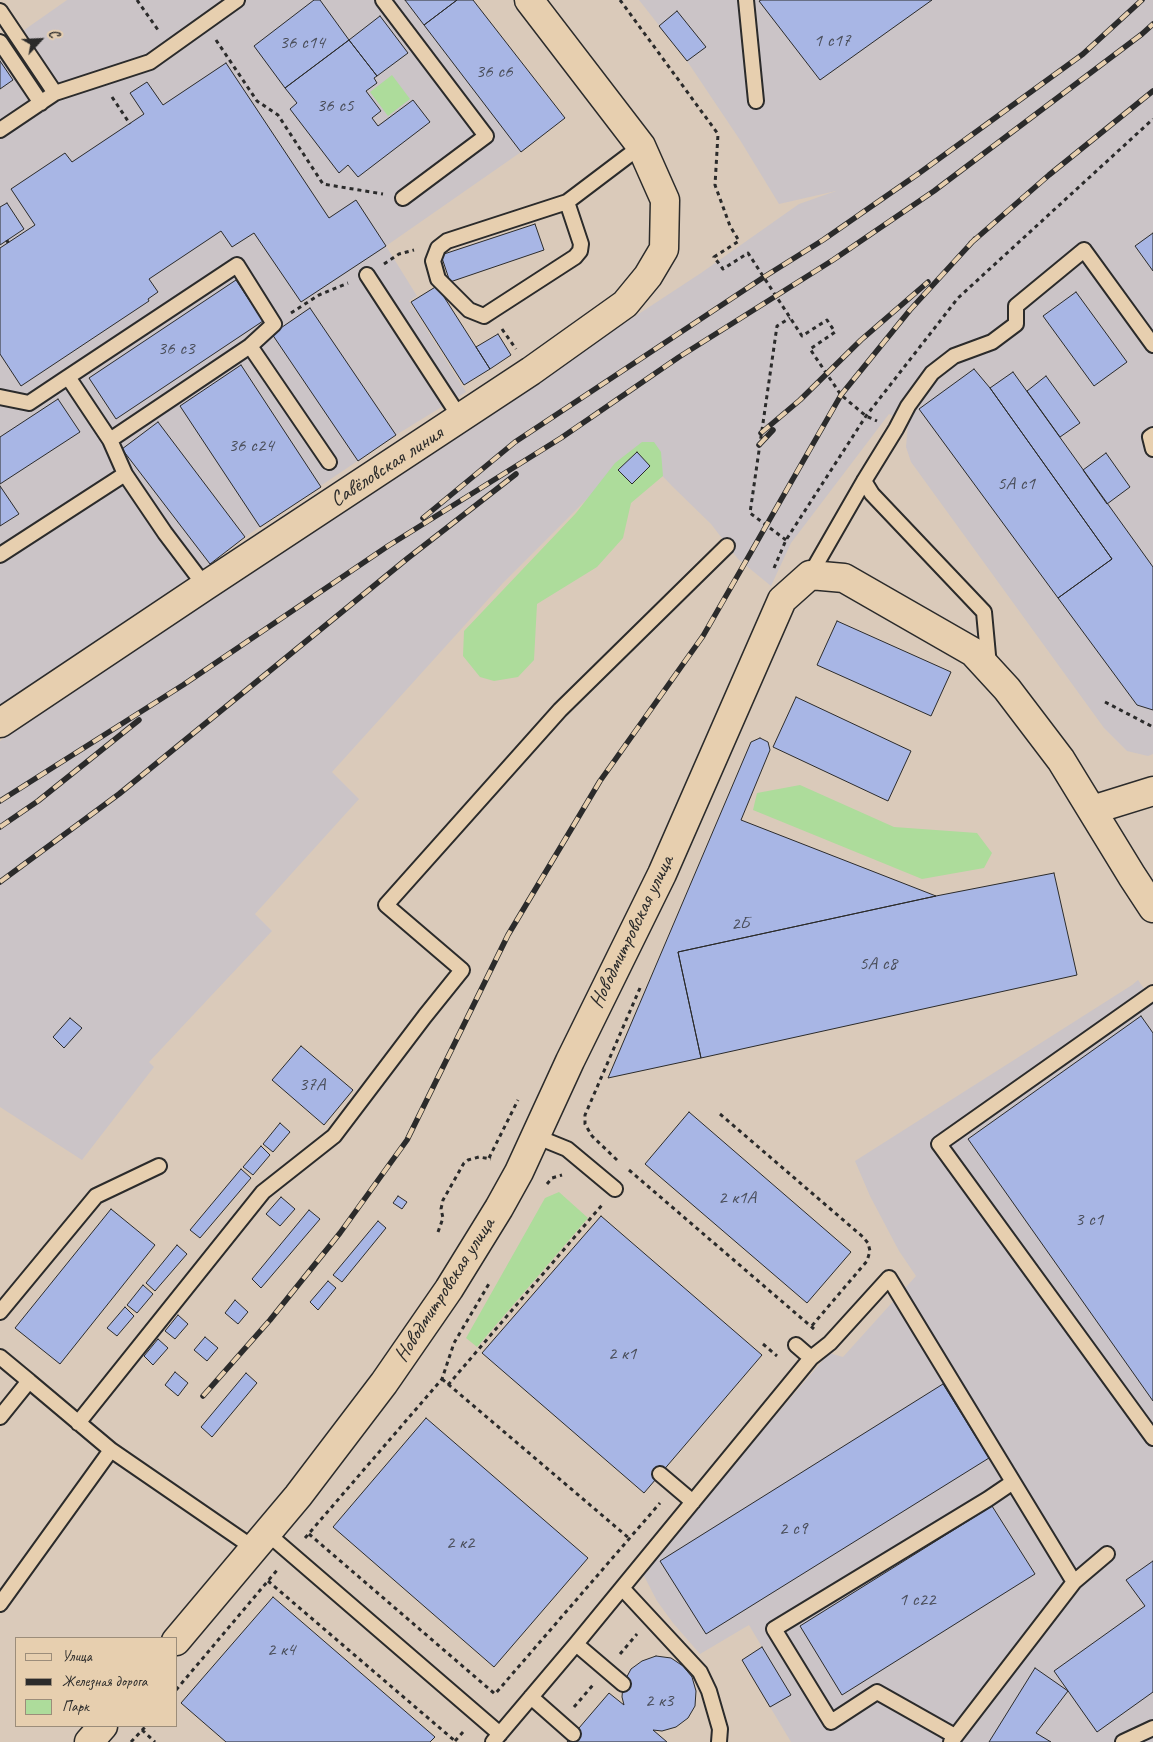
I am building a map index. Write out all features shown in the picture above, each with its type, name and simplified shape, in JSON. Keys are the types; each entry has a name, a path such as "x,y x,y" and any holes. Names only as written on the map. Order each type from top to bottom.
{"street":[{"path":"529,0 641,146"},
{"name":"Савёловская линия","path":"0,724 205,586 461,419 626,304 648,276 664,249 664,200 641,146"},
{"path":"810,575 844,578 973,652 989,669 1061,760 1153,908"},
{"name":"Новодмитровская улица","path":"178,1638 298,1496 384,1383 449,1289 499,1208 519,1172 570,1060 662,874 782,600 810,575"},
{"path":"1092,810 1153,791"},
{"path":"89,1742 102,1727"}],"lane":[{"path":"0,130 55,93 150,62 237,0"},
{"path":"383,0 486,136 403,198"},
{"path":"746,0 756,102"},
{"path":"0,11 55,93"},
{"path":"0,42 41,103"},
{"path":"567,202 581,244 580,251 575,257 484,316 469,310 438,279 433,261 438,248 447,241 567,202 641,146"},
{"path":"810,575 908,406 932,373 954,356 992,342 1016,324 1016,306 1084,250 1153,346"},
{"path":"0,397 29,403 237,265 274,324 250,346 110,440"},
{"path":"367,275 461,419"},
{"path":"250,346 329,462"},
{"path":"68,377 110,440 125,474 165,533 205,586"},
{"path":"1153,435 1150,437 1153,449"},
{"path":"0,555 125,474"},
{"path":"864,481 872,494 984,612 989,669"},
{"path":"78,1423 101,1397 263,1192 334,1136 462,970 386,905 560,710 727,546"},
{"path":"1153,993 939,1144 1153,1438"},
{"path":"535,1136 566,1149 615,1189"},
{"path":"0,1312 96,1196 159,1166"},
{"path":"0,1357 111,1450 261,1541 291,1554 496,1738 576,1644 811,1358 830,1343 890,1278 1074,1582"},
{"path":"796,1345 811,1358"},
{"path":"0,1417 29,1381"},
{"path":"0,1604 111,1450"},
{"path":"660,1474 693,1502"},
{"path":"1013,1482 774,1629 831,1722 878,1692 953,1739 1074,1582 1107,1554"},
{"path":"622,1588 700,1672 720,1729 719,1742"},
{"path":"576,1644 623,1684"},
{"path":"531,1698 574,1734"},
{"path":"1123,1742 1153,1728"}],"path":[{"path":"137,0 171,47"},
{"path":"620,0 718,134 715,185 730,226 740,241 714,257 723,269 748,253 802,336 827,320 835,332 810,349 841,395 866,416 896,429"},
{"path":"205,23 257,101 278,115 323,184 403,198"},
{"path":"100,78 130,124"},
{"path":"866,416 958,298 1153,119"},
{"path":"274,324 319,295 367,275 399,254 447,241"},
{"path":"490,312 531,371"},
{"path":"786,540 750,513 777,326 790,317"},
{"path":"1105,702 1153,727"},
{"path":"591,1101 585,1115 585,1124 592,1136 620,1162"},
{"path":"720,1114 863,1237 868,1243 870,1251 868,1261 782,1360 763,1344"},
{"path":"438,1232 442,1218 441,1208 443,1200 464,1163 479,1157 489,1158"},
{"path":"627,1168 830,1343"},
{"path":"544,1189 546,1184"},
{"path":"448,1385 603,1206"},
{"path":"178,1688 268,1580 442,1379 454,1343 493,1277"},
{"path":"442,1379 649,1555"},
{"path":"309,1534 495,1694 674,1486"},
{"path":"268,1580 454,1741"},
{"path":"131,1742 145,1727"},
{"path":"142,1730 155,1742"}],"shaded area":[{"path":"67,0 473,0 565,118 521,152 386,246 417,296 409,301 466,392 396,435 245,537 210,564 0,705 0,47"},
{"path":"639,0 1153,0 1153,754 1148,756 1127,751 1104,728 911,462 906,447 908,424 889,414 791,543 771,586 738,559 711,524 637,449 502,584 332,772 359,799 255,914 272,931 149,1062 154,1067 82,1160 0,1107 0,741 375,487 701,273 799,204 836,191 779,204 740,140 687,61"},
{"path":"1138,980 1153,1002 1153,1742 791,1742 742,1660 762,1647 749,1625 700,1654 657,1601 642,1572 829,1353 843,1357 916,1276 899,1251 870,1196 855,1161"}],"green space":[{"path":"392,75 410,99 388,116 370,92"},
{"path":"642,442 654,442 661,452 663,476 631,503 623,538 597,567 537,604 534,660 518,677 494,681 480,677 463,656 464,631 576,513 615,463"},
{"path":"800,785 894,827 977,833 992,853 984,868 922,879 753,810 757,793"},
{"path":"559,1192 588,1218 477,1347 466,1338 545,1198"}],"building":[{"path":"314,0 320,0 349,40 285,88 254,46"},
{"path":"405,0 457,0 424,25"},
{"path":"457,0 473,0 565,118 521,152 424,25"},
{"path":"932,0 820,80 759,1"},
{"path":"677,11 706,47 687,61 659,26"},
{"path":"380,16 408,53 377,76 349,40"},
{"path":"349,40 377,76 374,78 377,83 366,91 381,111 372,118 378,126 413,100 430,122 358,177 348,165 339,173 290,109 297,103 285,88"},
{"path":"0,61 13,80 0,89"},
{"path":"226,63 329,218 356,200 386,246 301,302 254,233 232,247 221,231 149,279 158,292 148,299 149,301 21,386 0,354 0,248 35,225 11,189 65,153 72,162 144,114 130,93 147,82 163,105"},
{"path":"7,203 24,229 0,245 0,207"},
{"path":"535,224 544,250 450,282 441,255"},
{"path":"1153,233 1153,271 1135,246"},
{"path":"236,280 263,321 116,419 89,378"},
{"path":"437,286 490,369 464,385 411,302"},
{"path":"1076,292 1127,362 1094,386 1043,316"},
{"path":"310,308 396,435 358,461 272,334"},
{"path":"498,334 511,355 490,369 476,347"},
{"path":"241,365 321,487 260,527 180,406"},
{"path":"974,369 990,388 1112,559 1058,598 919,409"},
{"path":"1013,372 1153,567 1153,710 1137,705 1058,598 1112,559 990,388"},
{"path":"1046,376 1080,423 1060,437 1027,391"},
{"path":"58,399 80,432 0,484 0,437"},
{"path":"158,422 245,537 210,564 122,449"},
{"path":"637,452 650,466 632,484 618,470"},
{"path":"1106,453 1130,487 1107,504 1083,470"},
{"path":"0,486 19,514 0,526"},
{"path":"837,621 951,672 931,716 817,665"},
{"path":"796,697 911,751 888,801 773,747"},
{"path":"760,738 768,742 770,750 741,820 936,896 678,952 701,1058 608,1078 751,742"},
{"path":"1054,873 1077,975 701,1058 678,952 936,896"},
{"path":"1141,1016 1153,1033 1153,1401 968,1139"},
{"path":"70,1018 82,1028 64,1048 53,1037"},
{"path":"301,1046 353,1090 324,1125 272,1080"},
{"path":"689,1112 851,1252 807,1303 645,1164"},
{"path":"280,1123 290,1132 273,1152 263,1144"},
{"path":"261,1146 270,1155 253,1175 243,1167"},
{"path":"241,1169 251,1178 200,1238 190,1230"},
{"path":"398,1196 407,1202 402,1209 393,1203"},
{"path":"281,1197 295,1209 280,1226 266,1214"},
{"path":"111,1209 155,1245 60,1364 15,1328"},
{"path":"309,1210 320,1219 261,1288 252,1279"},
{"path":"601,1216 762,1355 644,1493 482,1353"},
{"path":"378,1221 386,1228 342,1282 333,1275"},
{"path":"177,1245 187,1254 155,1291 146,1283"},
{"path":"328,1281 336,1288 318,1310 310,1302"},
{"path":"143,1285 153,1294 137,1313 127,1305"},
{"path":"235,1300 248,1312 238,1324 225,1313"},
{"path":"125,1307 134,1316 117,1336 107,1328"},
{"path":"178,1315 188,1324 175,1339 165,1331"},
{"path":"205,1337 218,1348 207,1361 194,1350"},
{"path":"158,1339 168,1348 153,1365 144,1356"},
{"path":"175,1372 188,1383 178,1396 165,1385"},
{"path":"246,1373 257,1383 212,1437 201,1427"},
{"path":"943,1384 989,1458 706,1634 660,1561"},
{"path":"426,1418 588,1558 494,1667 333,1527"},
{"path":"992,1506 1035,1574 842,1695 800,1626"},
{"path":"1153,1561 1153,1692 1097,1732 1054,1671 1145,1606 1126,1580"},
{"path":"273,1597 435,1737 430,1742 226,1742 181,1703"},
{"path":"762,1647 791,1695 770,1707 742,1660"},
{"path":"656,1656 671,1658 683,1666 692,1677 696,1691 695,1706 688,1718 676,1727 662,1731 653,1730 667,1742 567,1742 609,1693 624,1705 622,1697 623,1684 631,1669 642,1661"},
{"path":"1035,1668 1068,1691 1036,1733 1051,1742 989,1742"}],"railway":[{"path":"423,518 515,442 823,240 918,174 1083,54 1142,0"},
{"path":"0,801 183,685 388,546 561,438 679,357 833,260 934,191 1153,24"},
{"path":"971,243 1049,175 1153,91"},
{"path":"203,1396 270,1320 340,1233 407,1140 508,935 600,781 703,636 841,395 910,310 975,239"},
{"path":"761,433 800,400 861,340 928,282"},
{"path":"759,445 773,430"},
{"path":"0,882 119,794 408,558 516,474"},
{"path":"0,827 38,801 139,720"}]}
